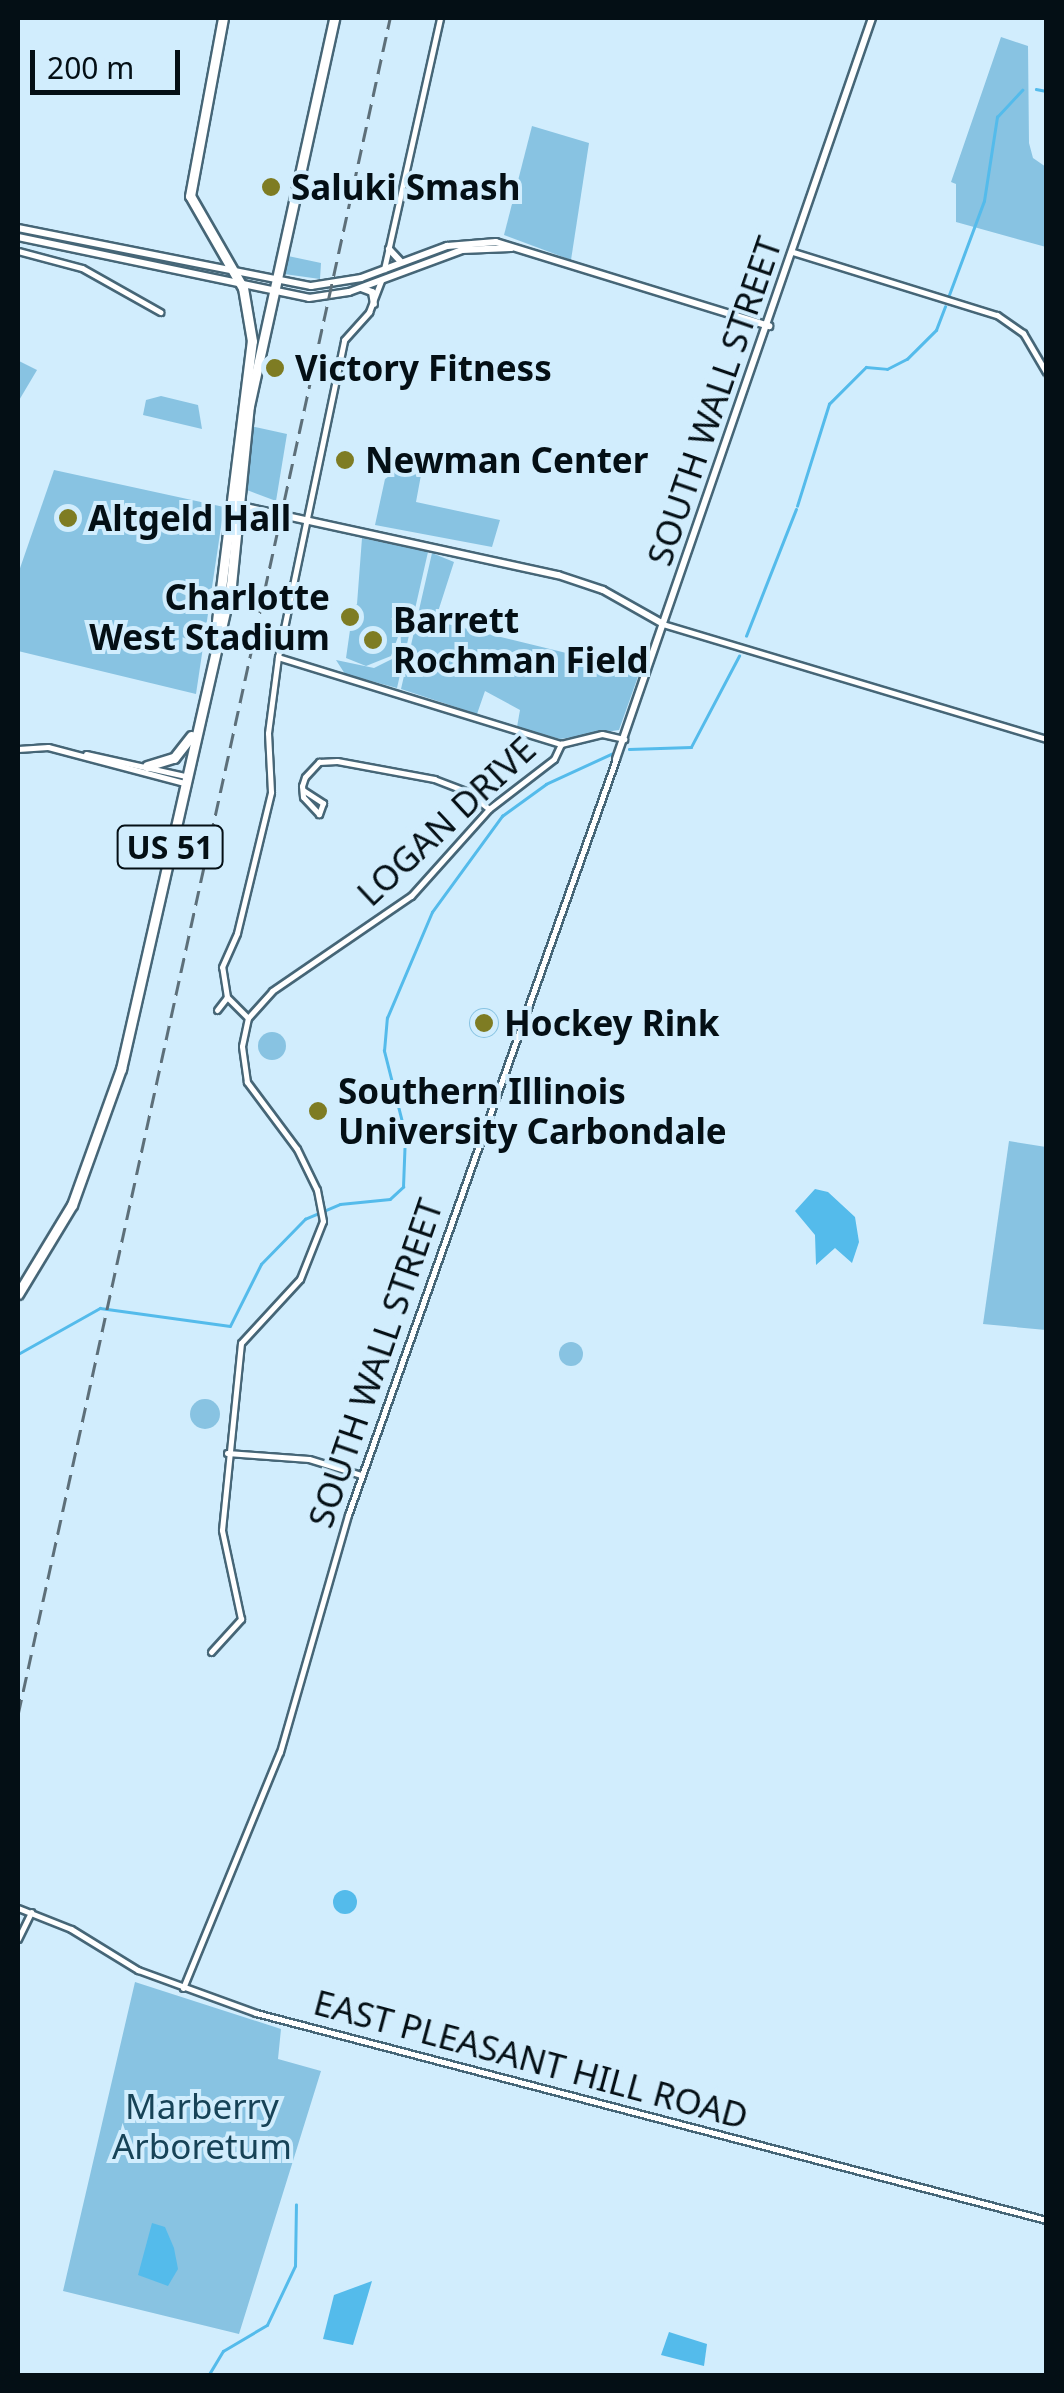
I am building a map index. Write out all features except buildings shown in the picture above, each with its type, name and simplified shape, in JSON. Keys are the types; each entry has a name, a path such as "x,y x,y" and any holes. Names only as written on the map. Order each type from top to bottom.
{"highway":[{"name":"US 51","path":"222,18 194,154 192,205 243,288 252,341 235,505"},
{"name":"US 51","path":"18,1294 72,1205 108,1116 213,654 249,406 334,18"},
{"path":"147,766 182,752 198,725"}],"main road":[{"name":"SOUTH WALL STREET","path":"616,760 872,18"},
{"path":"18,228 278,282 336,284 462,242 518,248 768,326"},
{"path":"18,237 243,288 309,298 360,288 462,250 518,248"},
{"path":"388,249 401,262"},
{"path":"360,288 372,292 374,304"},
{"path":"235,505 566,577 662,624"}],"street":[{"path":"211,1652 240,1620 222,1530 241,1343 300,1279 320,1236 322,1212 297,1149 247,1082 242,1046 248,1018 227,997 222,967 237,933 271,792 268,733 278,656 344,340 374,304 382,279 440,18"},
{"path":"18,251 82,268 160,312"},
{"path":"794,252 996,315 1023,333 1046,372"},
{"path":"662,624 1046,740"},
{"path":"278,656 561,744"},
{"name":"LOGAN DRIVE","path":"248,1018 272,991 411,896 489,809 554,760 561,744 596,734 624,738"},
{"path":"18,749 104,756 184,779"},
{"path":"78,754 184,779"},
{"name":"SOUTH WALL STREET","path":"183,1988 280,1752 362,1475 616,760"},
{"path":"303,790 324,803 322,812 310,810 303,790 314,766 336,761 434,778 468,792 489,809"},
{"path":"217,1010 227,997"},
{"path":"227,1453 309,1459 362,1475"},
{"name":"EAST PLEASANT HILL ROAD","path":"18,1908 183,1988 256,2013 1046,2220"},
{"path":"18,1940 31,1912"}],"green space":[{"path":"1001,37 1028,46 1029,143 1033,158 1046,167 1046,247 956,222 956,184 951,182"},
{"path":"532,126 589,143 571,260 504,235"},
{"path":"288,256 321,263 320,279 284,274"},
{"path":"18,361 37,370 18,402"},
{"path":"161,396 198,405 202,429 143,415 146,400"},
{"path":"250,426 287,434 276,501 247,490"},
{"path":"54,470 224,507 196,694 18,651 18,574"},
{"path":"398,470 421,475 416,502 500,520 492,547 375,525 385,479"},
{"path":"362,538 428,552 397,688 345,674 336,660 374,668 392,659 401,643 400,624 391,618 399,634 391,656 366,666 346,658 350,630 343,618 357,604"},
{"path":"432,553 454,562 435,621 640,671 619,730 560,739 517,727 520,710 485,691 477,714 401,689"},
{"name":"Hockey Rink","path":"484,1008 495,1012 499,1023 495,1034 484,1038 473,1034 469,1023 473,1012"},
{"path":"272,1032 282,1036 286,1046 282,1056 272,1060 262,1056 258,1046 262,1036"},
{"path":"1009,1141 1046,1147 1046,1330 983,1324"},
{"path":"571,1342 583,1354 571,1366 559,1354"},
{"path":"205,1399 219,1408 220,1414 211,1428 205,1429 191,1420 190,1414 199,1400"},
{"name":"Marberry Arboretum","path":"135,1982 281,2029 278,2059 321,2071 239,2334 63,2291"}],"shaded area":[{"path":"815,1189 828,1192 855,1217 859,1242 852,1263 835,1248 816,1265 815,1235 795,1211"},
{"path":"345,1890 354,1893 354,1911 345,1914 336,1911 333,1902 336,1893"},
{"path":"152,2223 165,2227 174,2248 178,2269 168,2286 138,2275"},
{"path":"372,2281 353,2345 323,2339 334,2295"},
{"path":"669,2332 707,2344 704,2366 661,2355"}],"waterway":[{"path":"1036,89 1046,91"},
{"path":"949,295 984,201 997,117 1022,90"},
{"path":"797,506 829,404 866,367 887,369 907,359 936,330 945,307"},
{"path":"746,636 796,509"},
{"path":"629,749 691,747 739,656"},
{"path":"18,1354 100,1308 230,1326 261,1264 305,1219 340,1204 390,1199 403,1187 405,1134 384,1051 387,1018 432,912 502,816 546,784 611,754"},
{"path":"208,2376 223,2351 267,2325 295,2266 296,2205"}],"railway":[{"path":"18,1714 390,18"}],"place":[{"name":"Saluki Smash","path":"271,187"},
{"name":"Victory Fitness","path":"275,368"},
{"name":"Newman Center","path":"345,460"},
{"name":"Altgeld Hall","path":"68,518"},
{"name":"Charlotte West Stadium","path":"350,617"},
{"name":"Barrett Rochman Field","path":"373,640"},
{"name":"Hockey Rink","path":"484,1023"},
{"name":"Southern Illinois University Carbondale","path":"318,1111"}]}
